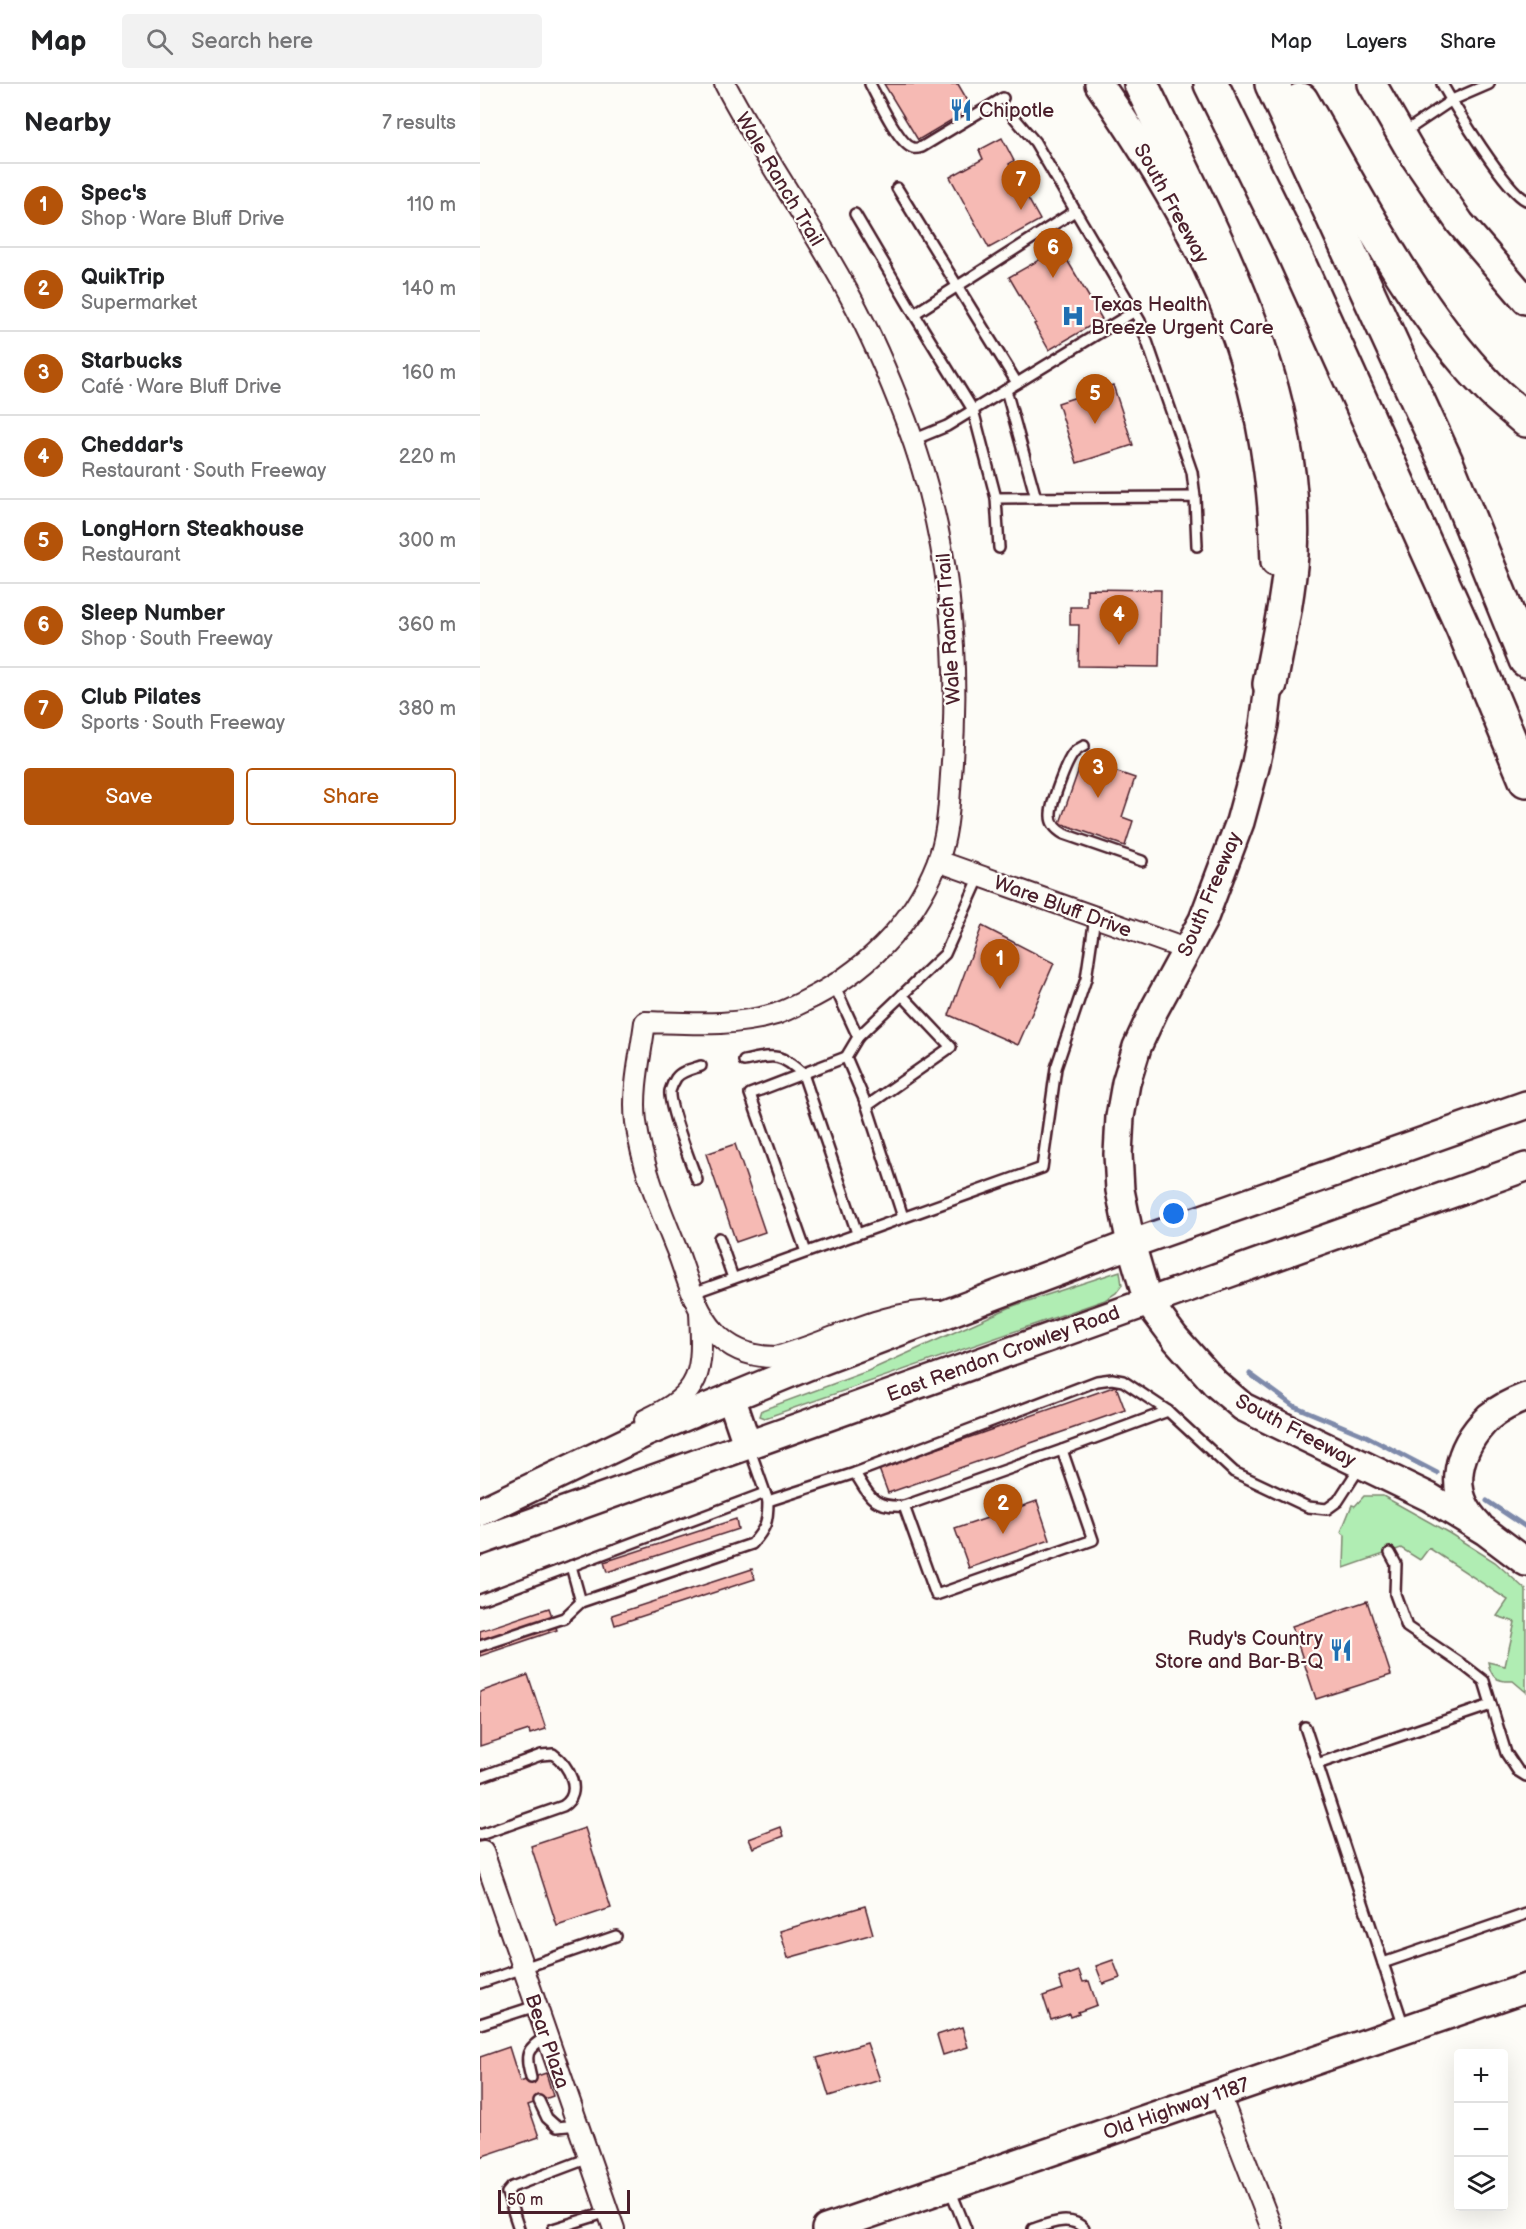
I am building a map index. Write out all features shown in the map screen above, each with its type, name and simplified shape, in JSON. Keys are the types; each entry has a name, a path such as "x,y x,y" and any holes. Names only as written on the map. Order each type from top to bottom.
{"highway":[{"path":"1141,84 1211,229 1245,308 1266,366 1282,432 1291,504 1291,554 1286,597 1270,684"},
{"path":"1211,84 1292,249 1463,628 1526,780"},
{"path":"1272,84 1446,462 1526,660"},
{"path":"1291,84 1383,242 1419,298 1459,353 1489,387 1526,420"}],"main road":[{"name":"South Freeway","path":"1099,84 1170,194 1220,294 1253,396 1262,438 1275,532 1275,633 1270,684 1255,767 1240,822 1215,891 1188,950 1154,1010 1137,1047 1126,1083 1120,1117 1118,1154 1120,1190 1131,1244 1148,1302 1174,1338 1208,1376 1243,1407 1428,1497 1485,1531 1526,1562"},
{"path":"1372,84 1401,134 1460,223 1526,300"},
{"path":"480,1512 645,1433 731,1397 1131,1244 1526,1105"},
{"name":"East Rendon Crowley Road","path":"480,1541 1526,1167"},
{"path":"731,1397 747,1444"},
{"path":"1485,1531 1472,1517 1459,1497 1460,1466 1470,1441 1489,1418 1509,1404 1526,1397"},
{"name":"Old Highway 1187","path":"826,2229 1526,1988"}],"street":[{"name":"Wale Ranch Trail","path":"693,1293 643,1157 636,1122 635,1095 645,1022 726,1024 777,1014 827,991 865,964 897,934 920,900 938,861 948,816 952,763 954,654 943,548 927,483 913,440 879,354 850,295 752,135 725,84"},
{"name":"Ware Bluff Drive","path":"938,861 1188,950"},
{"path":"693,1293 700,1312 715,1333 736,1349 757,1357 776,1357 897,1314 920,1310 954,1311"},
{"path":"564,1471 600,1444 665,1411 683,1398 695,1382 700,1368 702,1349 700,1312"},
{"name":"Bear Plaza","path":"481,1844 611,2220"},
{"path":"1219,2093 1272,2229"}],"lane":[{"path":"870,84 898,134 912,148 922,147 1003,98"},
{"path":"1442,84 1501,174 1517,195 1525,200"},
{"path":"1401,134 1452,100 1489,84"},
{"path":"1013,116 1035,142 1140,321 1192,472 1197,546"},
{"path":"897,188 1017,383"},
{"path":"914,314 1075,211"},
{"path":"855,214 973,410 996,498 999,548"},
{"path":"913,440 947,426 1135,311"},
{"path":"1006,390 1036,498"},
{"path":"996,498 1195,497"},
{"path":"1084,746 1077,749 1070,759 1052,807 1052,823 1064,834 1142,861"},
{"path":"806,1252 750,1094 846,1058 858,1037 945,954 980,876"},
{"path":"693,1293 1042,1168 1056,1068 1086,979 1095,917"},
{"path":"834,985 858,1037"},
{"path":"867,1106 951,1047 902,995"},
{"path":"744,1061 779,1057 791,1063 803,1074 856,1233"},
{"path":"846,1058 867,1106 903,1217"},
{"path":"698,1180 680,1132 670,1090 676,1077 685,1071 701,1066"},
{"path":"719,1238 733,1278"},
{"path":"480,1600 767,1497 855,1473 1097,1381 1112,1379 1123,1381 1168,1411 1234,1472 1308,1507 1327,1509 1333,1506 1361,1465"},
{"path":"855,1473 872,1500 891,1507 904,1506 1168,1411"},
{"path":"480,1646 564,1618 581,1602 752,1544 764,1531 768,1518 767,1497 747,1444"},
{"path":"904,1506 936,1594 1093,1540 1062,1450"},
{"path":"1390,1553 1396,1564 1395,1594 1407,1628 1466,1667 1484,1682 1506,1754 1518,1771 1526,1776"},
{"path":"571,1566 581,1602"},
{"path":"1317,1764 1491,1705"},
{"path":"1305,1727 1405,2030"},
{"path":"480,1777 541,1755 553,1754 567,1767 574,1786 574,1795 570,1802 481,1844"},
{"path":"1383,1963 1526,1914"},
{"path":"480,1983 616,1936"},
{"path":"480,2025 536,2006"},
{"path":"531,2078 526,2058 528,2052 533,2044 547,2036"},
{"path":"539,2101 547,2118 557,2127 578,2125"},
{"path":"519,2229 507,2200 507,2193 513,2187 589,2158"},
{"path":"949,2187 966,2229"},
{"path":"553,2229 611,2220"},
{"path":"1033,2229 1052,2222 1072,2221 1084,2229"}],"green space":[{"path":"1120,1271 1122,1285 1116,1293 1105,1300 765,1418 760,1416 762,1410 868,1371 1013,1306"},
{"path":"1364,1496 1383,1496 1449,1533 1495,1562 1526,1590 1526,1692 1513,1681 1496,1678 1488,1662 1505,1666 1515,1622 1497,1616 1508,1600 1429,1548 1420,1560 1401,1548 1344,1568 1345,1535 1341,1532 1352,1505 1355,1506"}],"building":[{"path":"884,84 958,84 972,108 918,140"},
{"path":"1002,138 1014,161 1009,164 1040,220 989,248 950,177 983,159 979,150"},
{"path":"1060,248 1102,319 1049,350 1009,277"},
{"path":"1113,385 1133,445 1077,463 1058,403"},
{"path":"1087,589 1161,590 1159,667 1078,666 1079,625 1070,625 1070,607 1087,607"},
{"path":"1082,760 1135,778 1122,817 1133,821 1125,846 1060,823"},
{"path":"982,926 1054,963 1018,1045 949,1015"},
{"path":"735,1144 765,1232 736,1242 706,1154"},
{"path":"1116,1386 1125,1410 888,1493 879,1469"},
{"path":"1037,1501 1050,1540 969,1568 955,1529"},
{"path":"736,1519 738,1529 607,1572 604,1562"},
{"path":"752,1569 755,1579 615,1625 612,1615"},
{"name":"Rudy's Country Store and Bar-B-Q","path":"1367,1601 1391,1675 1316,1699 1292,1626"},
{"path":"549,1608 557,1630 480,1656 480,1631"},
{"path":"528,1675 546,1729 530,1734 529,1730 480,1746 480,1692"},
{"path":"781,1827 784,1836 753,1848 749,1839"},
{"path":"585,1828 611,1908 557,1926 531,1846"},
{"path":"865,1906 873,1934 788,1958 780,1931"},
{"path":"1113,1960 1120,1978 1103,1984 1096,1966"},
{"path":"1079,1971 1083,1982 1089,1981 1097,2005 1071,2017 1070,2014 1051,2020 1043,1996 1063,1989 1059,1978"},
{"path":"962,2027 968,2047 943,2055 937,2035"},
{"path":"867,2043 880,2080 829,2096 817,2058"},
{"path":"509,2047 520,2082 546,2073 553,2096 528,2105 539,2137 480,2157 480,2057"}],"waterway":[{"path":"1250,1374 1294,1406 1366,1436 1437,1473"},
{"path":"1487,1501 1526,1527"}],"place":[{"name":"Chipotle","path":"961,110"},
{"name":"Club Pilates","path":"1021,210"},
{"name":"Sleep Number","path":"1053,278"},
{"name":"Texas Health Breeze Urgent Care","path":"1073,316"},
{"name":"LongHorn Steakhouse","path":"1095,424"},
{"name":"Cheddar's","path":"1119,645"},
{"name":"Starbucks","path":"1098,798"},
{"name":"Spec's","path":"1000,989"},
{"name":"QuikTrip","path":"1003,1534"},
{"name":"Rudy's Country Store and Bar-B-Q","path":"1341,1650"}]}
